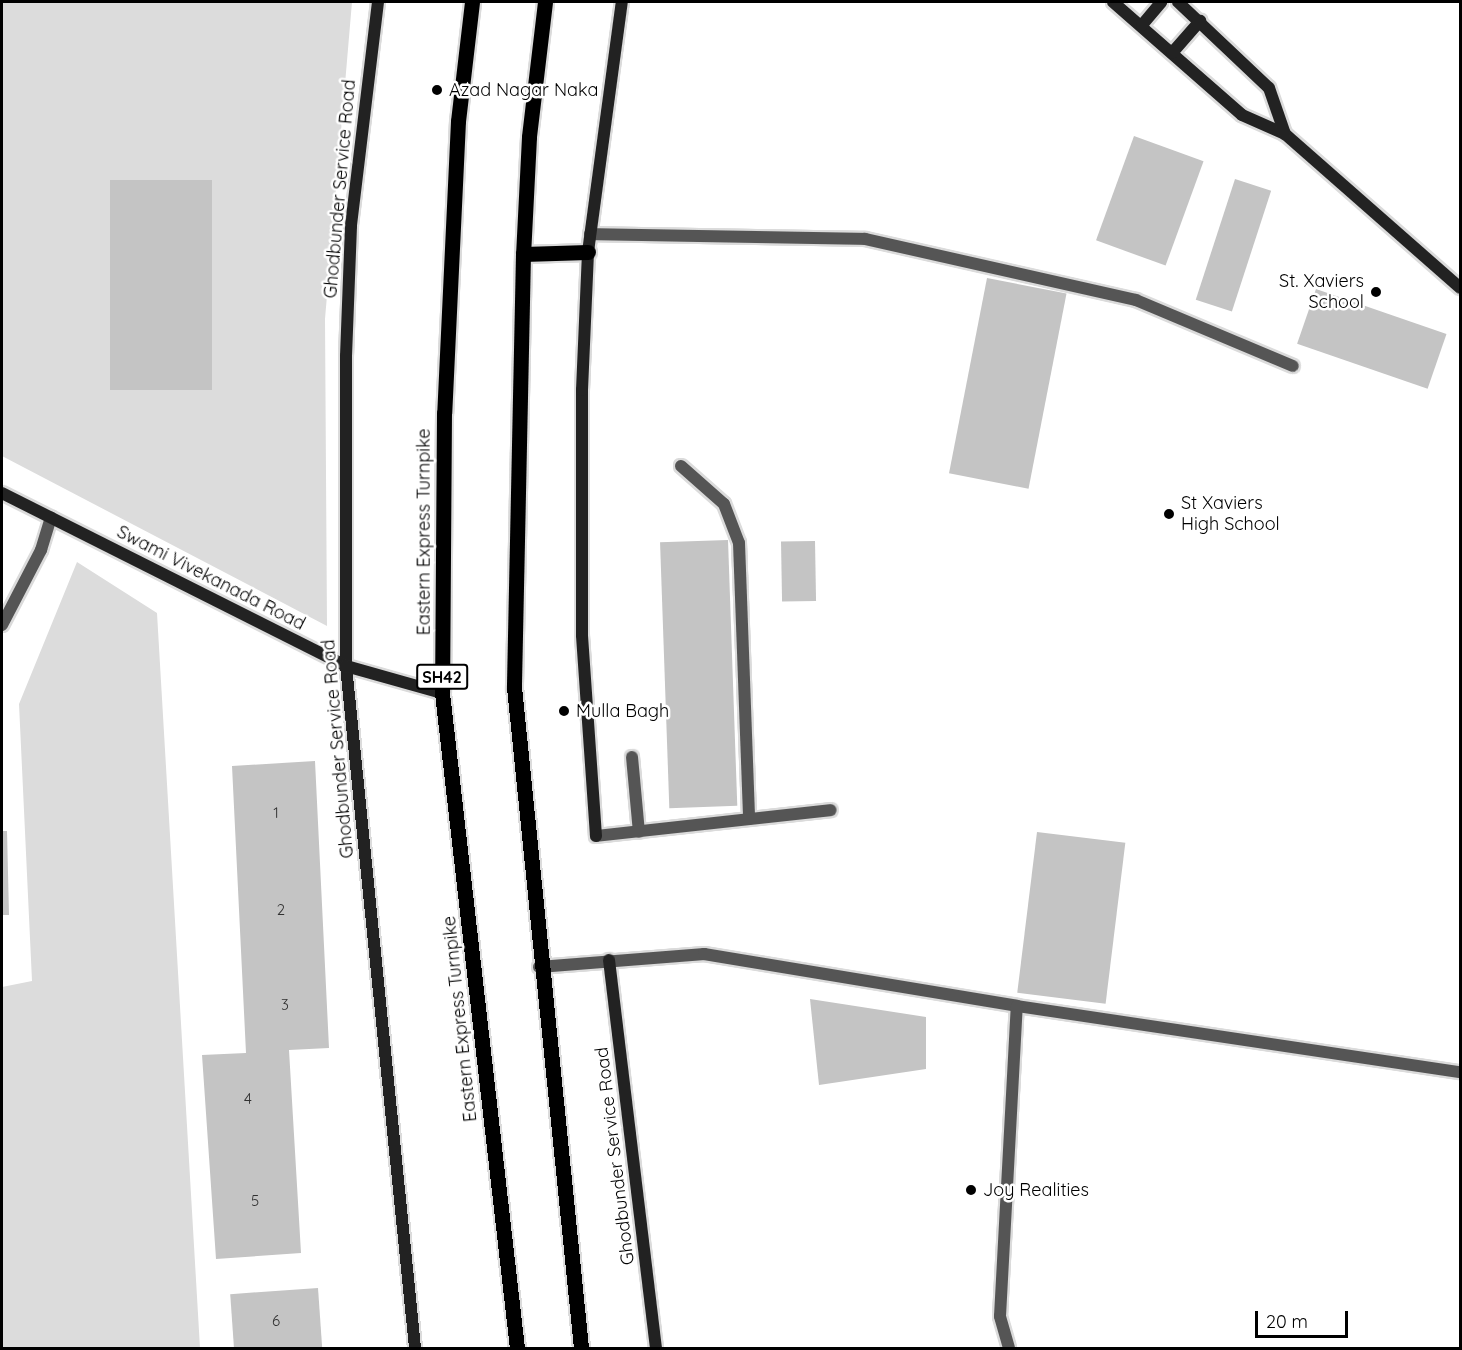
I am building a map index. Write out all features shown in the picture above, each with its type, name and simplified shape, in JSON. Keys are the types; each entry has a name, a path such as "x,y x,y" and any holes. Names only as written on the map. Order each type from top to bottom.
{"main road":[{"name":"Eastern Express Turnpike","path":"472,2 458,121 444,413 442,693 517,1348"},
{"path":"545,2 529,137 523,254 514,687 539,967 581,1348"},
{"path":"523,254 588,252"}],"street":[{"name":"Ghodbunder Service Road","path":"378,2 351,226 346,356 346,666 415,1348"},
{"path":"622,2 588,252 582,390 582,635 596,836 831,810"},
{"path":"1113,2 1142,25 1242,115 1285,134 1461,288"},
{"path":"1142,25 1161,2"},
{"path":"1178,2 1269,88 1285,134"},
{"path":"1172,53 1200,21"},
{"path":"590,234 865,239 1136,300 1293,366"},
{"path":"681,466 724,504 739,543 749,819"},
{"name":"Swami Vivekanada Road","path":"2,493 346,666 442,693"},
{"path":"2,625 41,550 51,517"},
{"path":"632,757 639,832"},
{"path":"539,967 704,954 1017,1006 1461,1072"},
{"name":"Ghodbunder Service Road","path":"609,960 656,1348"},
{"path":"1010,1348 1000,1316 1017,1006"}],"shaded area":[{"path":"2,2 352,2 325,319 327,626 2,456"},
{"path":"77,562 157,613 200,1348 2,1348 2,987 32,981 19,704"}],"building":[{"path":"1134,136 1204,161 1166,266 1096,240"},
{"path":"1235,179 1271,191 1232,312 1196,300"},
{"path":"110,180 212,180 212,390 110,390"},
{"path":"987,278 1067,293 1029,489 949,473"},
{"path":"1316,289 1446,334 1428,389 1297,344"},
{"path":"728,540 737,806 669,808 660,542"},
{"path":"815,541 816,601 782,602 781,542"},
{"path":"315,761 329,1048 289,1050 301,1253 216,1259 202,1055 246,1053 232,766"},
{"path":"2,831 7,831 9,915 2,915"},
{"path":"1037,832 1125,843 1106,1004 1017,993"},
{"path":"810,999 926,1017 926,1069 819,1085"},
{"path":"318,1288 322,1348 234,1348 230,1294"}],"place":[{"name":"Azad Nagar Naka","path":"437,90"},
{"name":"St. Xaviers School","path":"1376,292"},
{"name":"St Xaviers High School","path":"1169,514"},
{"name":"Mulla Bagh","path":"564,711"},
{"name":"Joy Realities","path":"971,1190"}]}
